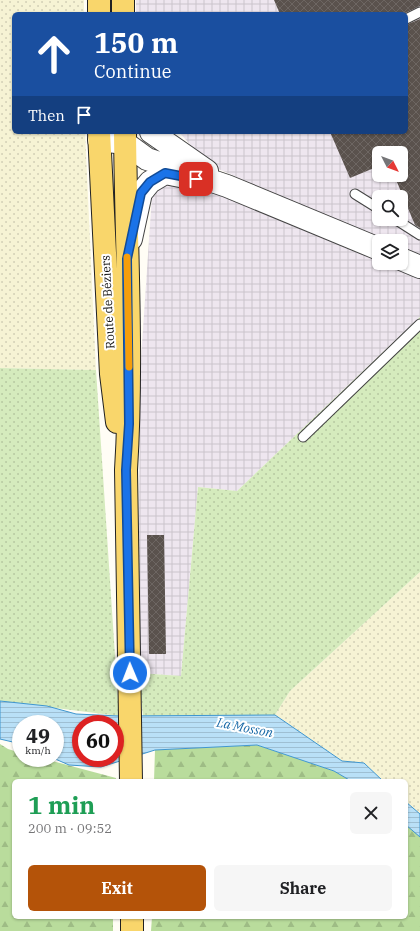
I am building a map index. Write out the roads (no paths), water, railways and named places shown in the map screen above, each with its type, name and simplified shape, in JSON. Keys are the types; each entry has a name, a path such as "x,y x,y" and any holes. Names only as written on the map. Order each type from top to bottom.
{"main road":[{"path":"99,0 99,12"},
{"path":"123,0 123,12"},
{"name":"Route de Béziers","path":"99,136 111,374 126,470"},
{"name":"Route de Béziers","path":"125,138 129,424 126,470 131,704 131,779"},
{"path":"132,919 132,931"}],"street":[{"path":"99,136 125,138 150,152 227,186 372,246"},
{"path":"150,152 165,173 227,186"},
{"path":"127,259 150,152"},
{"path":"408,262 420,267"}],"lane":[{"path":"408,18 420,12"},
{"path":"355,194 372,205"},
{"path":"406,226 420,235"},
{"path":"303,437 420,324"}],"water":[{"path":"0,701 47,706 76,714 98,715 72,715 72,765 64,763 64,715 12,715 12,742 0,739"},
{"name":"La Mosson","path":"275,715 342,761 364,763 381,779 348,779 334,771 257,745 155,750 124,760 124,716"},
{"path":"408,804 420,814 420,837 408,827"}]}
